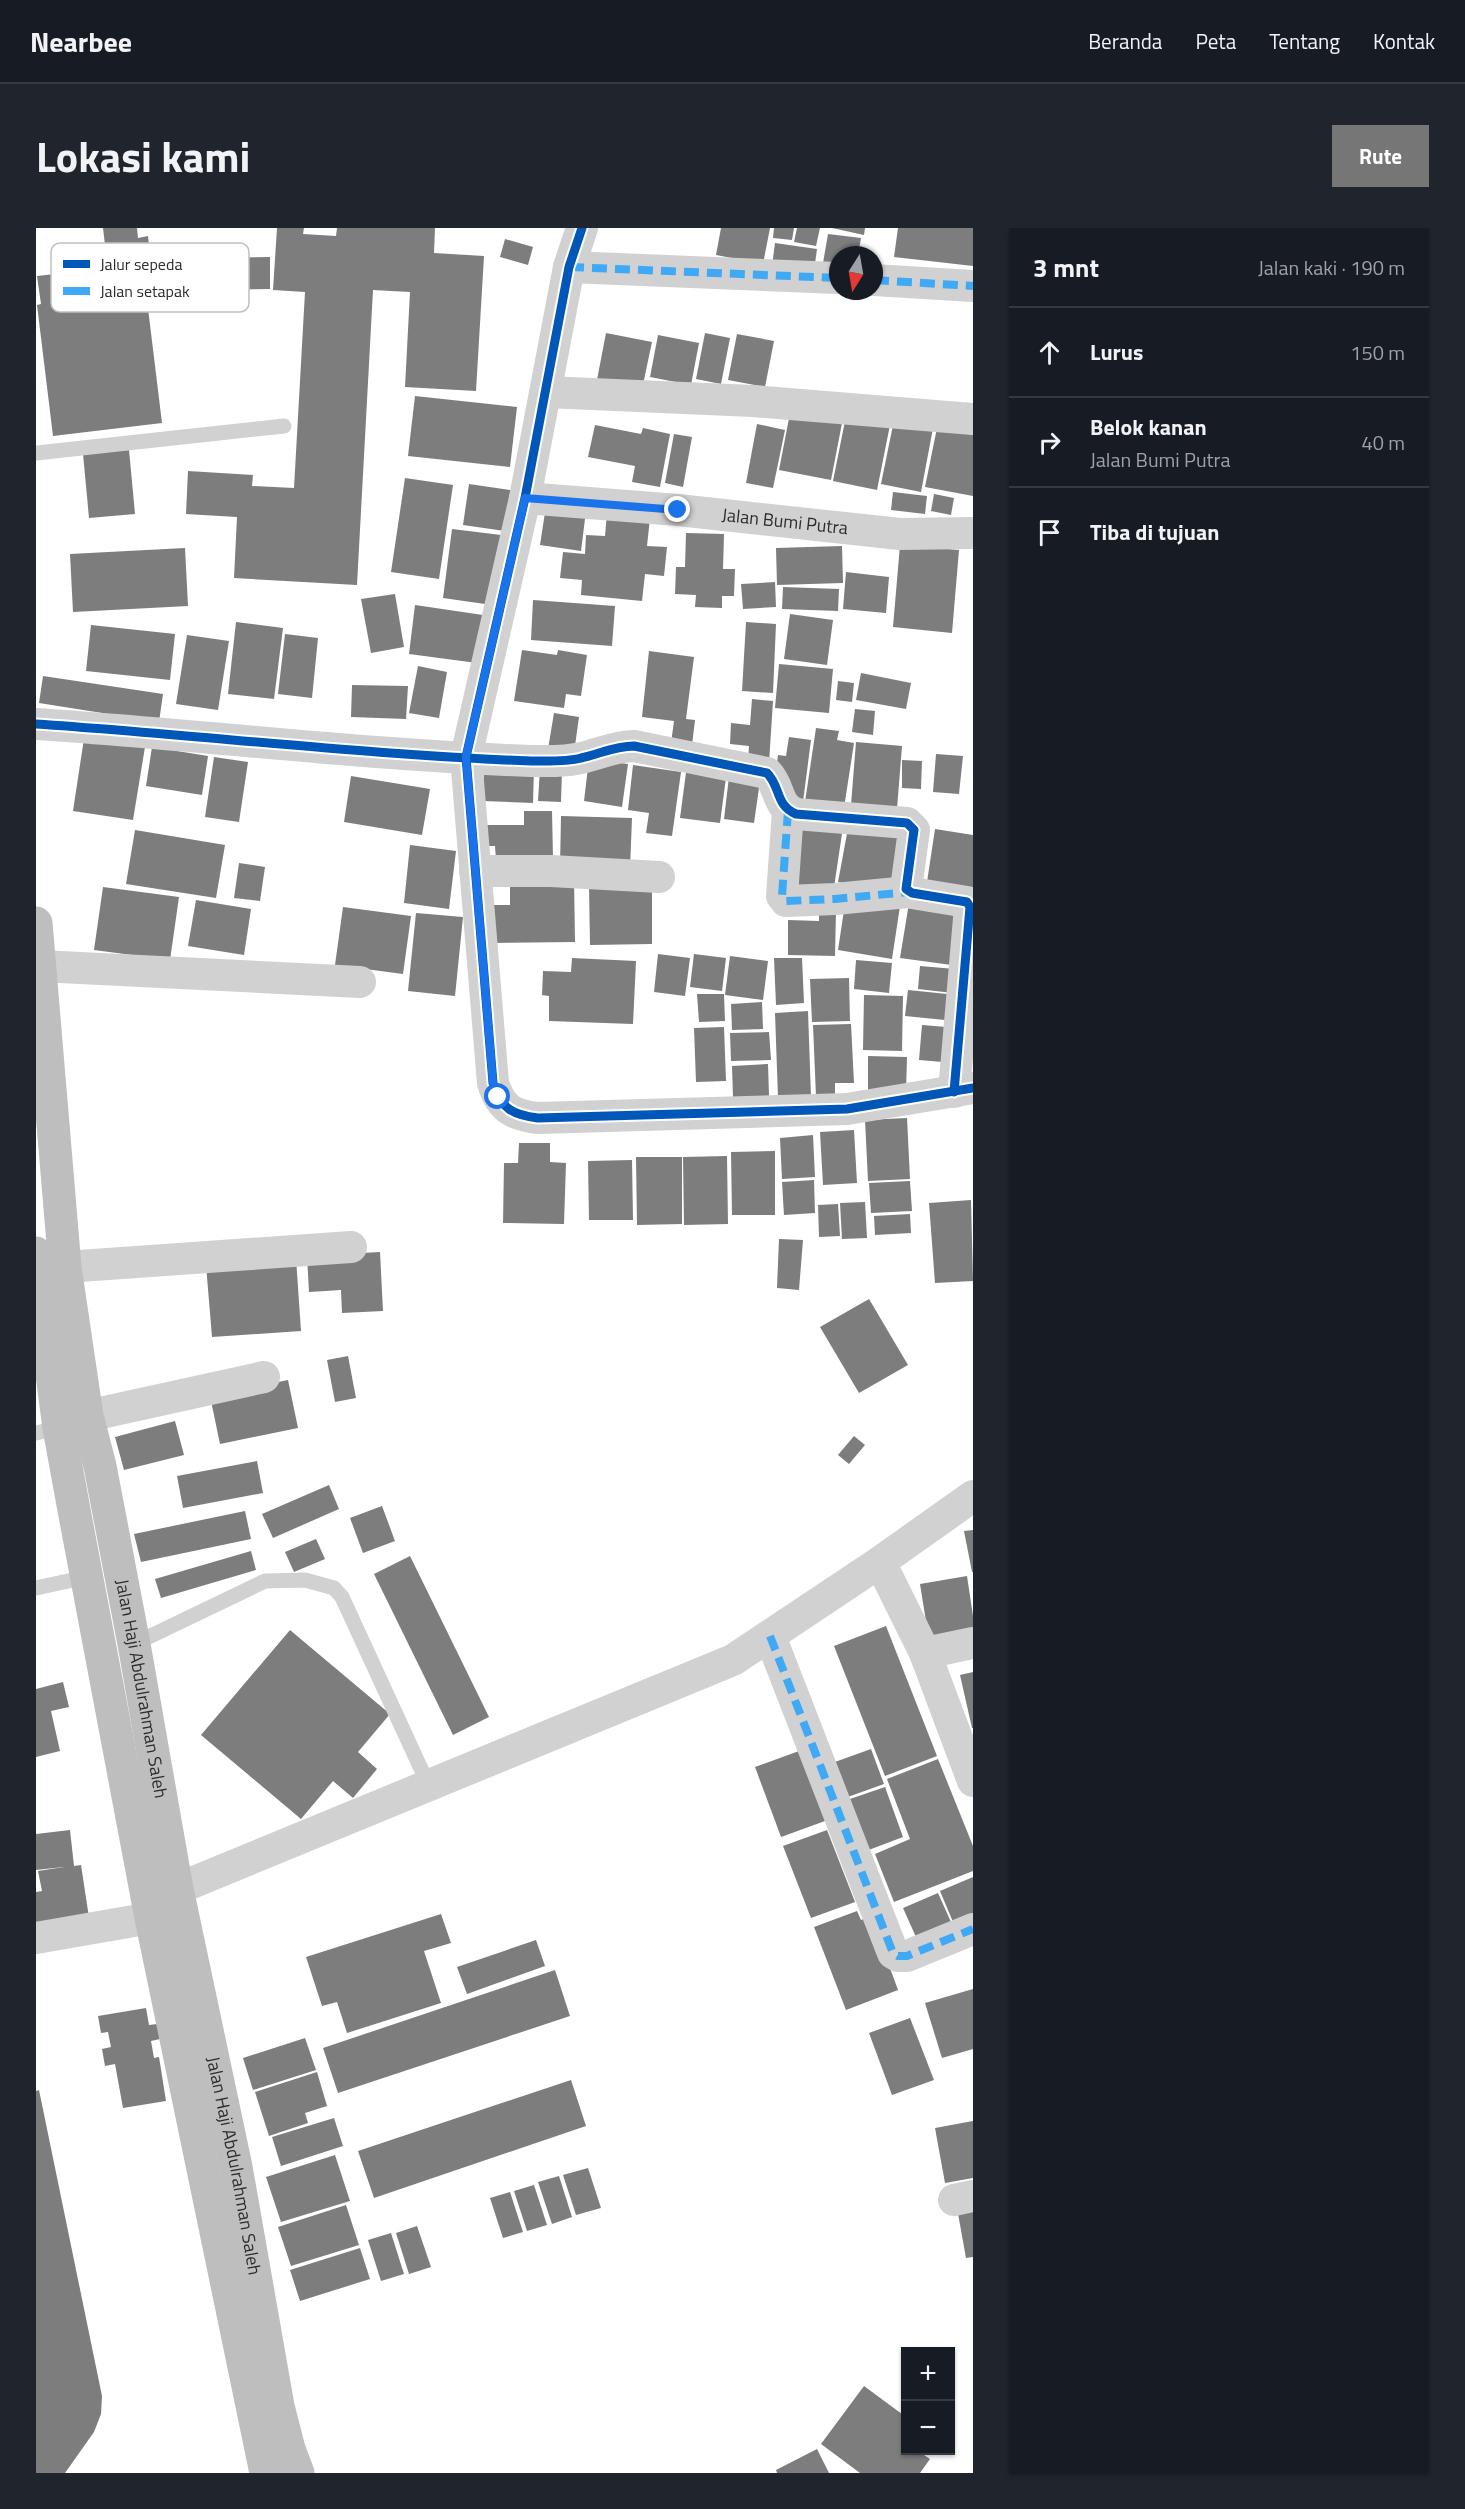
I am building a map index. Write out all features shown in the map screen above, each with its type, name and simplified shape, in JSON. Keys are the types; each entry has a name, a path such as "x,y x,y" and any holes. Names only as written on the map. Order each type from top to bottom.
{"highway":[{"name":"Jalan Haji Abdulrahman Saleh","path":"36,923 40,966 44,1262 61,1426 151,1918 275,2467"},
{"name":"Jalan Haji Abdulrahman Saleh","path":"61,1426 100,1466 177,1889 236,2167 278,2406 275,2467"},
{"path":"128,1796 159,1787"}],"street":[{"path":"582,228 569,267 525,498 466,757 493,1083 498,1097 507,1108 520,1116 538,1118 847,1109 964,1090 970,907 967,902 908,892 786,901 782,896 788,811"},
{"path":"569,267 829,278"},
{"path":"883,281 973,286"},
{"path":"546,392 753,401 973,419"},
{"name":"Jalan Bumi Putra","path":"525,498 678,510 900,534 973,533"},
{"path":"36,724 533,761 578,759 616,748 634,746 767,772 773,779 783,806 796,814 907,823 914,830 905,885 908,892"},
{"path":"475,870 551,871 659,877"},
{"path":"40,966 360,982"},
{"path":"44,1262 351,1247"},
{"path":"61,1426 264,1377"},
{"path":"177,1889 733,1660 880,1562 973,1496"},
{"path":"880,1562 925,1653 973,1781"},
{"path":"770,1636 893,1953 898,1956 907,1956 973,1929"},
{"path":"925,1653 973,1643"},
{"path":"36,1938 151,1918"}],"lane":[{"path":"36,453 284,426"},
{"path":"36,1588 87,1577"},
{"path":"134,1644 265,1581 305,1580 333,1588 342,1597 428,1784"}],"building":[{"path":"103,228 137,228 138,238 148,236 149,243 105,243"},
{"path":"277,228 304,228 303,234 336,236 337,228 435,228 434,253 484,256 476,391 405,387 410,292 373,290 357,585 234,578 237,517 186,514 188,471 253,475 252,486 294,488 305,292 273,290"},
{"path":"721,228 770,228 763,264 716,255"},
{"path":"774,228 794,228 792,240 773,238"},
{"path":"797,228 820,228 816,246 794,242"},
{"path":"832,228 865,228 864,235"},
{"path":"898,228 973,228 973,266 894,257"},
{"path":"828,234 861,238 860,246 829,246 829,264 823,263"},
{"path":"505,239 533,247 528,265 500,257"},
{"path":"775,243 817,249 814,271 772,266"},
{"path":"249,257 270,257 270,289 249,289"},
{"path":"51,274 51,312 148,312 162,423 53,436 37,305 41,304 37,276"},
{"path":"606,333 652,342 641,394 596,385"},
{"path":"705,333 730,338 721,384 696,379"},
{"path":"737,334 774,341 765,387 728,380"},
{"path":"658,335 699,343 691,385 650,377"},
{"path":"415,396 517,407 510,467 408,456"},
{"path":"791,408 843,418 831,480 779,470"},
{"path":"846,416 890,425 877,490 833,481"},
{"path":"894,420 933,428 921,492 881,484"},
{"path":"757,424 785,430 773,488 746,483"},
{"path":"595,425 641,434 643,428 670,434 660,487 632,482 635,466 588,457"},
{"path":"937,428 973,435 973,496 925,487"},
{"path":"674,434 692,437 683,487 665,483"},
{"path":"129,450 135,514 89,518 83,454"},
{"path":"405,478 453,485 439,579 391,572"},
{"path":"469,484 517,491 512,532 463,525"},
{"path":"893,492 927,496 925,514 891,510"},
{"path":"934,494 954,498 951,515 931,511"},
{"path":"546,506 586,511 581,551 540,545"},
{"path":"607,513 650,518 647,546 667,547 664,576 645,574 642,601 581,595 582,580 560,578 563,552 585,554 586,535 605,536"},
{"path":"452,529 501,535 492,605 443,598"},
{"path":"686,533 724,534 723,569 735,569 734,596 722,596 722,608 695,607 696,595 675,594 676,567 685,567"},
{"path":"900,545 959,550 952,633 893,627"},
{"path":"842,546 843,583 777,585 776,548"},
{"path":"185,548 188,606 73,612 70,554"},
{"path":"846,572 889,577 886,613 843,609"},
{"path":"775,582 776,607 743,609 741,584"},
{"path":"783,587 839,589 838,611 782,609"},
{"path":"395,594 404,647 371,653 361,599"},
{"path":"533,600 615,606 612,646 531,640"},
{"path":"415,605 483,615 477,663 409,654"},
{"path":"790,614 833,620 827,665 784,659"},
{"path":"236,622 283,628 274,699 228,694"},
{"path":"746,622 776,624 773,693 742,691"},
{"path":"91,625 175,634 170,680 86,671"},
{"path":"285,634 318,638 312,698 278,694"},
{"path":"187,635 229,641 218,710 176,704"},
{"path":"522,650 557,655 558,650 587,655 581,696 566,694 564,708 514,701"},
{"path":"649,651 694,657 686,719 695,720 692,745 671,743 674,721 642,717"},
{"path":"779,664 833,669 829,713 775,708"},
{"path":"418,666 447,672 439,718 409,713"},
{"path":"861,673 911,683 906,709 856,700"},
{"path":"43,676 163,694 159,722 39,703"},
{"path":"838,681 854,683 852,702 836,700"},
{"path":"352,685 408,686 406,719 351,717"},
{"path":"752,699 773,701 769,763 748,761 749,746 730,744 731,723 750,725"},
{"path":"855,709 875,711 873,735 852,732"},
{"path":"554,713 579,717 574,753 548,749"},
{"path":"816,728 839,731 837,740 854,743 844,808 805,802"},
{"path":"85,732 146,741 133,820 73,811"},
{"path":"789,737 811,740 803,802 781,799 776,772 778,755 786,756"},
{"path":"856,742 902,746 897,809 851,805"},
{"path":"152,747 208,756 202,795 146,786"},
{"path":"936,754 963,756 959,794 933,792"},
{"path":"214,757 248,762 239,822 205,817"},
{"path":"589,759 628,764 622,807 584,801"},
{"path":"902,760 922,761 921,789 902,788"},
{"path":"484,765 534,767 533,803 483,801"},
{"path":"633,765 681,772 672,836 646,833 649,813 628,810"},
{"path":"687,765 727,770 720,823 680,818"},
{"path":"540,768 562,769 561,802 538,801"},
{"path":"351,776 430,789 422,835 344,822"},
{"path":"729,777 760,781 754,823 724,819"},
{"path":"524,811 552,811 553,858 496,860 495,846 485,846 485,825 524,825"},
{"path":"561,816 632,818 630,869 560,867"},
{"path":"795,820 843,827 833,894 785,887"},
{"path":"849,823 907,833 896,893 838,882"},
{"path":"935,829 973,835 973,889 927,882"},
{"path":"135,830 225,845 216,898 126,884"},
{"path":"410,845 456,851 449,909 404,903"},
{"path":"239,863 265,867 260,901 234,898"},
{"path":"574,878 575,942 489,943 489,905 510,905 510,879"},
{"path":"589,886 652,886 652,944 590,945"},
{"path":"103,887 179,897 170,960 94,950"},
{"path":"846,897 900,906 892,959 838,950"},
{"path":"196,900 251,909 244,955 188,946"},
{"path":"909,903 968,912 959,966 900,958"},
{"path":"343,907 411,916 403,974 335,965"},
{"path":"819,911 836,911 835,956 788,955 788,920 819,921"},
{"path":"416,913 463,917 455,996 408,991"},
{"path":"658,954 690,958 685,996 654,992"},
{"path":"694,954 726,958 722,991 690,987"},
{"path":"730,956 768,961 763,1000 725,995"},
{"path":"572,958 636,961 633,1024 549,1021 549,996 542,995 543,971 571,972"},
{"path":"774,958 802,958 804,1003 776,1005"},
{"path":"856,960 892,963 889,993 854,989"},
{"path":"920,966 955,969 953,993 918,989"},
{"path":"849,978 850,1021 812,1022 810,979"},
{"path":"908,990 957,995 955,1021 905,1016"},
{"path":"697,994 724,994 725,1021 699,1022"},
{"path":"864,995 903,996 902,1051 863,1050"},
{"path":"762,1002 763,1029 732,1030 731,1004"},
{"path":"808,1011 811,1097 778,1098 775,1013"},
{"path":"851,1024 854,1083 835,1083 835,1097 816,1097 813,1025"},
{"path":"922,1025 959,1028 955,1063 919,1060"},
{"path":"724,1027 726,1081 696,1082 694,1028"},
{"path":"769,1032 771,1060 731,1061 730,1033"},
{"path":"868,1056 907,1057 906,1092 868,1092"},
{"path":"768,1064 769,1096 733,1098 732,1066"},
{"path":"907,1118 910,1179 868,1181 865,1120"},
{"path":"854,1130 857,1183 823,1185 820,1132"},
{"path":"813,1135 815,1177 782,1179 780,1138"},
{"path":"519,1143 550,1143 550,1162 566,1163 564,1224 503,1223 504,1163 518,1163"},
{"path":"775,1151 775,1215 732,1215 731,1152"},
{"path":"727,1156 728,1224 684,1225 683,1157"},
{"path":"636,1157 682,1157 682,1224 637,1225"},
{"path":"632,1160 633,1220 589,1220 588,1161"},
{"path":"814,1180 815,1213 784,1215 782,1182"},
{"path":"910,1181 912,1211 871,1213 869,1183"},
{"path":"971,1200 973,1281 935,1283 929,1203"},
{"path":"865,1202 867,1238 842,1239 840,1203"},
{"path":"838,1204 840,1236 819,1237 818,1205"},
{"path":"910,1214 911,1233 875,1235 874,1216"},
{"path":"779,1239 803,1240 799,1290 777,1288"},
{"path":"380,1252 383,1311 342,1313 341,1290 309,1292 307,1256"},
{"path":"296,1258 301,1331 212,1337 206,1265"},
{"path":"869,1299 908,1365 859,1393 820,1327"},
{"path":"348,1356 356,1398 335,1402 327,1360"},
{"path":"288,1380 298,1428 220,1444 210,1396"},
{"path":"175,1421 184,1455 124,1470 115,1437"},
{"path":"854,1436 865,1445 849,1464 838,1455"},
{"path":"257,1461 263,1493 183,1508 177,1476"},
{"path":"329,1485 339,1509 273,1538 262,1514"},
{"path":"382,1506 395,1541 363,1553 350,1518"},
{"path":"245,1511 251,1539 141,1562 134,1534"},
{"path":"973,1530 973,1572 972,1572 964,1531"},
{"path":"316,1539 325,1559 294,1572 285,1552"},
{"path":"251,1551 256,1570 161,1598 155,1579"},
{"path":"410,1556 489,1717 453,1735 374,1574"},
{"path":"967,1576 973,1633 929,1640 920,1584"},
{"path":"886,1626 937,1756 885,1776 834,1646"},
{"path":"290,1630 390,1714 358,1752 377,1769 353,1798 333,1781 301,1819 201,1735"},
{"path":"973,1672 973,1728 972,1728 960,1675"},
{"path":"63,1682 69,1707 51,1711 60,1751 36,1757 36,1689"},
{"path":"810,1747 836,1817 781,1837 755,1767"},
{"path":"871,1749 884,1784 845,1798 832,1763"},
{"path":"938,1759 973,1846 973,1871 894,1902 875,1854 910,1839 887,1779"},
{"path":"885,1787 903,1837 866,1851 847,1800"},
{"path":"70,1830 74,1866 81,1865 90,1924 36,1932 36,1892 42,1891 38,1871 64,1867 36,1870 36,1834"},
{"path":"827,1830 855,1902 811,1918 783,1846"},
{"path":"973,1877 973,1913 953,1922 940,1891"},
{"path":"938,1893 951,1922 916,1937 903,1908"},
{"path":"857,1911 861,1920 871,1916 898,1990 846,2010 814,1927"},
{"path":"441,1914 451,1943 424,1951 441,2003 347,2033 337,2002 322,2006 306,1957"},
{"path":"536,1940 545,1966 467,1994 457,1967"},
{"path":"555,1970 570,2016 338,2093 323,2048"},
{"path":"973,1989 973,2049 942,2058 925,2003"},
{"path":"146,2008 149,2025 157,2024 160,2039 151,2041 154,2058 159,2057 166,2101 123,2108 115,2064 105,2066 102,2049 111,2047 108,2032 101,2033 98,2016"},
{"path":"910,2018 934,2080 892,2095 869,2033"},
{"path":"305,2038 316,2070 253,2090 243,2058"},
{"path":"317,2072 327,2106 305,2113 308,2123 269,2136 255,2092"},
{"path":"571,2080 586,2126 374,2198 358,2151"},
{"path":"39,2090 102,2396 101,2414 94,2432 65,2473 36,2473 36,2091"},
{"path":"334,2118 343,2146 281,2166 272,2137"},
{"path":"973,2121 973,2178 945,2183 935,2128"},
{"path":"335,2155 350,2201 281,2222 266,2177"},
{"path":"588,2168 601,2208 576,2215 563,2175"},
{"path":"559,2176 572,2217 552,2224 538,2182"},
{"path":"534,2185 547,2225 527,2231 514,2191"},
{"path":"510,2192 523,2232 503,2238 490,2198"},
{"path":"346,2205 359,2245 291,2266 278,2227"},
{"path":"973,2205 973,2257 966,2258 957,2208"},
{"path":"417,2226 431,2267 409,2274 396,2233"},
{"path":"391,2233 404,2274 381,2281 368,2240"},
{"path":"360,2248 370,2279 300,2301 290,2270"},
{"path":"864,2386 901,2413 901,2455 924,2455 930,2459 920,2473 860,2473 821,2444"},
{"path":"817,2449 829,2473 777,2473 776,2470"}],"marked path":[{"path":"569,267 829,278"},
{"path":"883,281 973,286"},
{"path":"788,811 782,896 786,901 908,892"},
{"path":"770,1636 893,1953 898,1956 907,1956 973,1929"}],"cycle path":[{"path":"582,228 569,267 525,498 466,757 493,1083 496,1092 509,1109 522,1115 538,1118 847,1109 973,1088"},
{"path":"36,724 345,750 531,761 575,759 634,746 767,773 781,801 796,814 907,823 914,830 906,889 912,893 967,902 970,907 954,1092"}],"route":[{"path":"498,1097 493,1083 466,757 525,498 678,510"}]}
